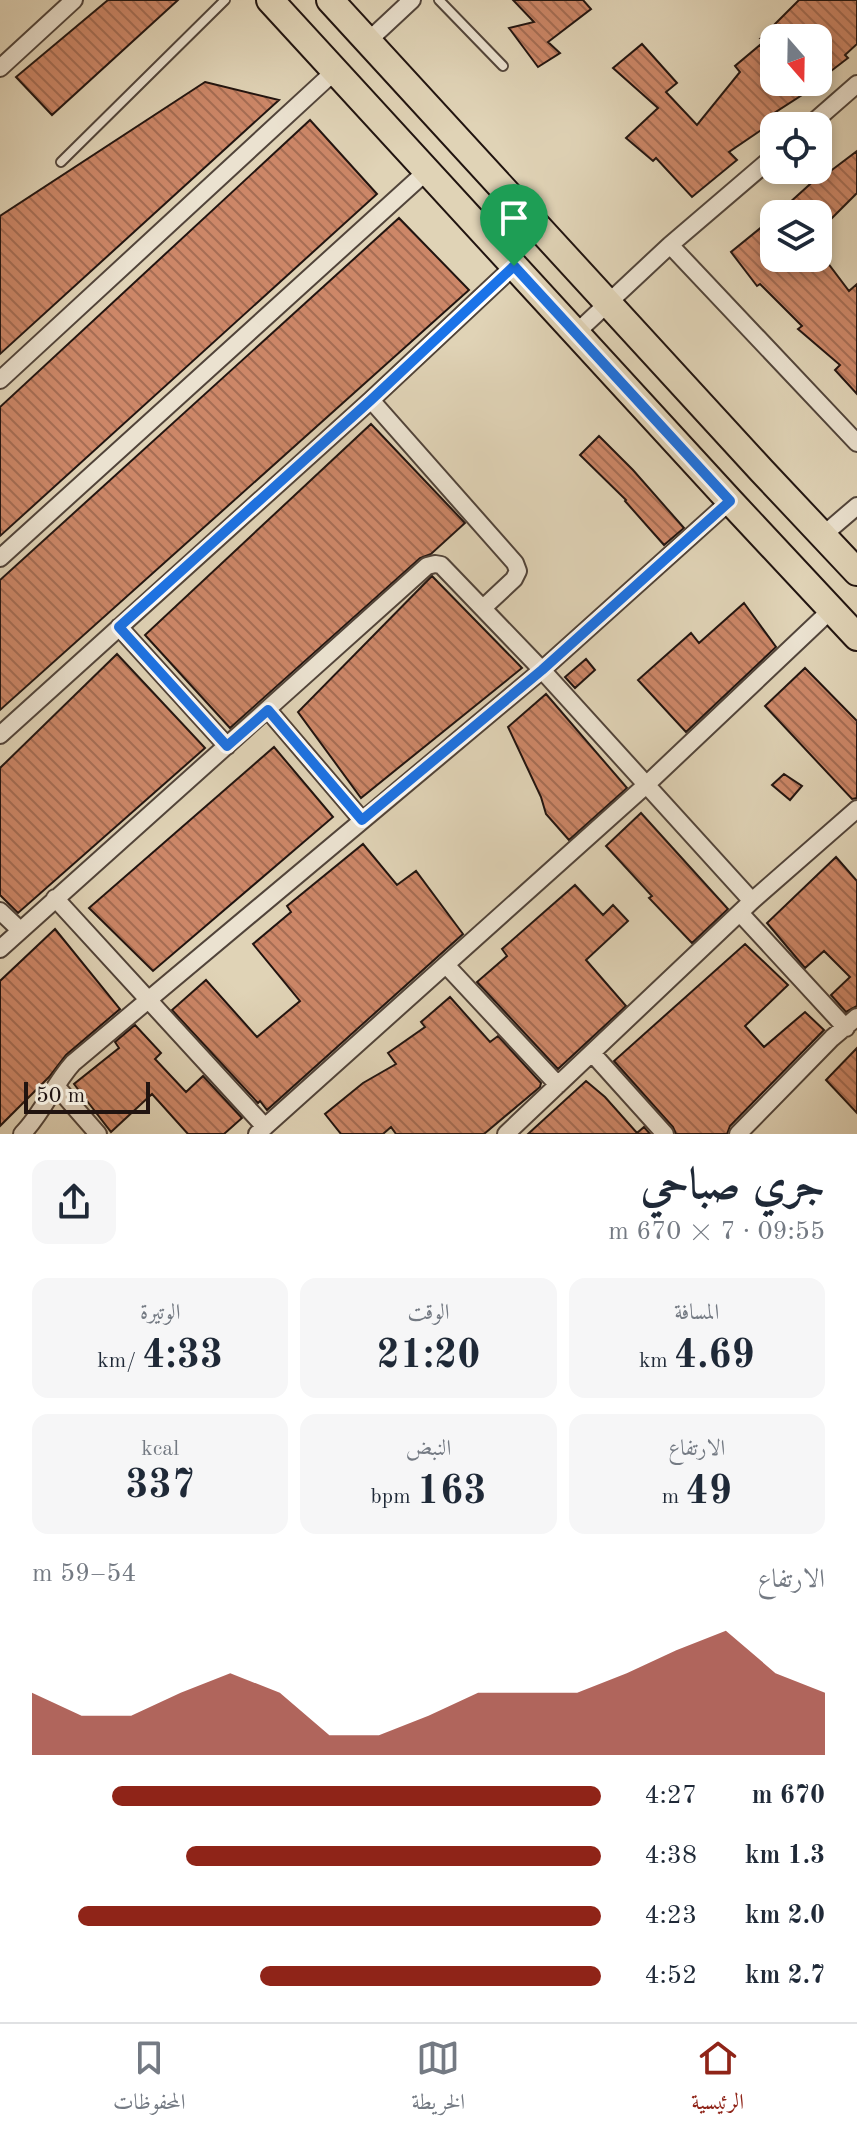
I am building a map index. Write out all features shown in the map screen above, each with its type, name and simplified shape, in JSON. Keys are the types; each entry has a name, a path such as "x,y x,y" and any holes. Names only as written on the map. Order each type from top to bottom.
{"main road":[{"path":"270,0 857,637"},
{"path":"330,0 857,572"}],"street":[{"path":"0,68 74,0"},
{"path":"368,41 412,0"},
{"path":"0,380 335,71"},
{"path":"825,112 857,84"},
{"path":"576,333 670,245 760,168"},
{"path":"0,558 428,170"},
{"path":"670,245 857,443"},
{"path":"0,735 371,400 514,266"},
{"path":"371,400 515,563 518,571 514,579 483,608"},
{"path":"22,1134 73,1063 542,670 730,501"},
{"path":"822,536 857,506"},
{"path":"0,949 427,566 441,565 542,670 746,907 851,1023 832,1038 738,1134"},
{"path":"55,898 261,1130 645,786 832,609"},
{"path":"119,627 227,746"},
{"path":"268,710 362,820"},
{"path":"506,1134 746,907 857,809"},
{"path":"0,911 20,930"},
{"path":"446,965 558,1085"},
{"path":"592,1053 665,1134"},
{"path":"56,1086 98,1134"}],"lane":[{"path":"61,162 225,0"},
{"path":"439,0 503,66"}],"building":[{"path":"108,0 178,0 52,115 16,77"},
{"path":"513,0 583,0 591,9 548,42 560,53 538,67 509,28 534,22"},
{"path":"799,0 857,0 857,44 845,55 848,58 832,70 832,24 775,24"},
{"path":"642,44 677,83 666,92 697,125 740,72 735,66 760,45 760,96 800,96 776,112 760,112 760,131 729,152 737,160 692,197 656,158 653,161 626,138 658,108 613,68"},
{"path":"205,82 279,100 0,354 0,216"},
{"path":"310,120 377,194 0,536 0,407"},
{"path":"857,151 857,193 832,218 832,200 793,200 810,184 832,184 832,170"},
{"path":"399,218 469,290 0,710 0,580"},
{"path":"760,228 760,272 832,272 832,269 849,291 857,284 857,394 835,370 840,365 798,329 802,326 760,284 757,286 731,252"},
{"path":"371,424 465,523 431,554 420,558 230,728 145,635"},
{"path":"599,436 684,528 664,545 626,500 580,455"},
{"path":"432,576 522,668 361,798 298,712"},
{"path":"744,603 776,647 686,732 638,680 691,633 699,643"},
{"path":"117,654 205,748 18,913 0,895 0,768"},
{"path":"586,659 595,670 575,688 565,677"},
{"path":"805,668 857,721 857,798 852,799 765,706"},
{"path":"546,694 627,788 569,840 546,814 508,727"},
{"path":"274,747 333,817 153,971 89,908"},
{"path":"784,774 802,786 790,800 772,785"},
{"path":"641,813 728,909 692,943 606,846"},
{"path":"363,844 397,885 416,871 463,934 267,1110 172,1010 206,980 257,1037 300,1001 253,944 291,912 287,906"},
{"path":"836,857 857,881 857,1006 846,1012 831,995 850,977 824,951 805,968 767,923"},
{"path":"575,885 603,915 613,905 628,921 586,960 626,1006 558,1069 477,982 507,956 502,949"},
{"path":"55,929 120,1009 66,1055 49,1077 0,1126 0,981"},
{"path":"745,944 788,985 745,1026 764,1047 805,1012 824,1030 730,1126 727,1134 676,1134 614,1061"},
{"path":"450,997 490,1042 498,1036 541,1083 540,1087 484,1134 396,1134 391,1127 383,1134 341,1134 325,1114 363,1083 396,1064 388,1053 425,1027 421,1022"},
{"path":"135,1025 161,1053 155,1059 186,1092 203,1076 242,1118 224,1134 188,1134 152,1094 111,1132 74,1084 119,1048 115,1042"},
{"path":"857,1048 857,1113 826,1080"},
{"path":"586,1081 637,1133 644,1127 650,1134 528,1134"}],"route":[{"path":"514,266 730,501 542,670 362,820 268,710 227,746 119,627 371,400 514,266"}]}
